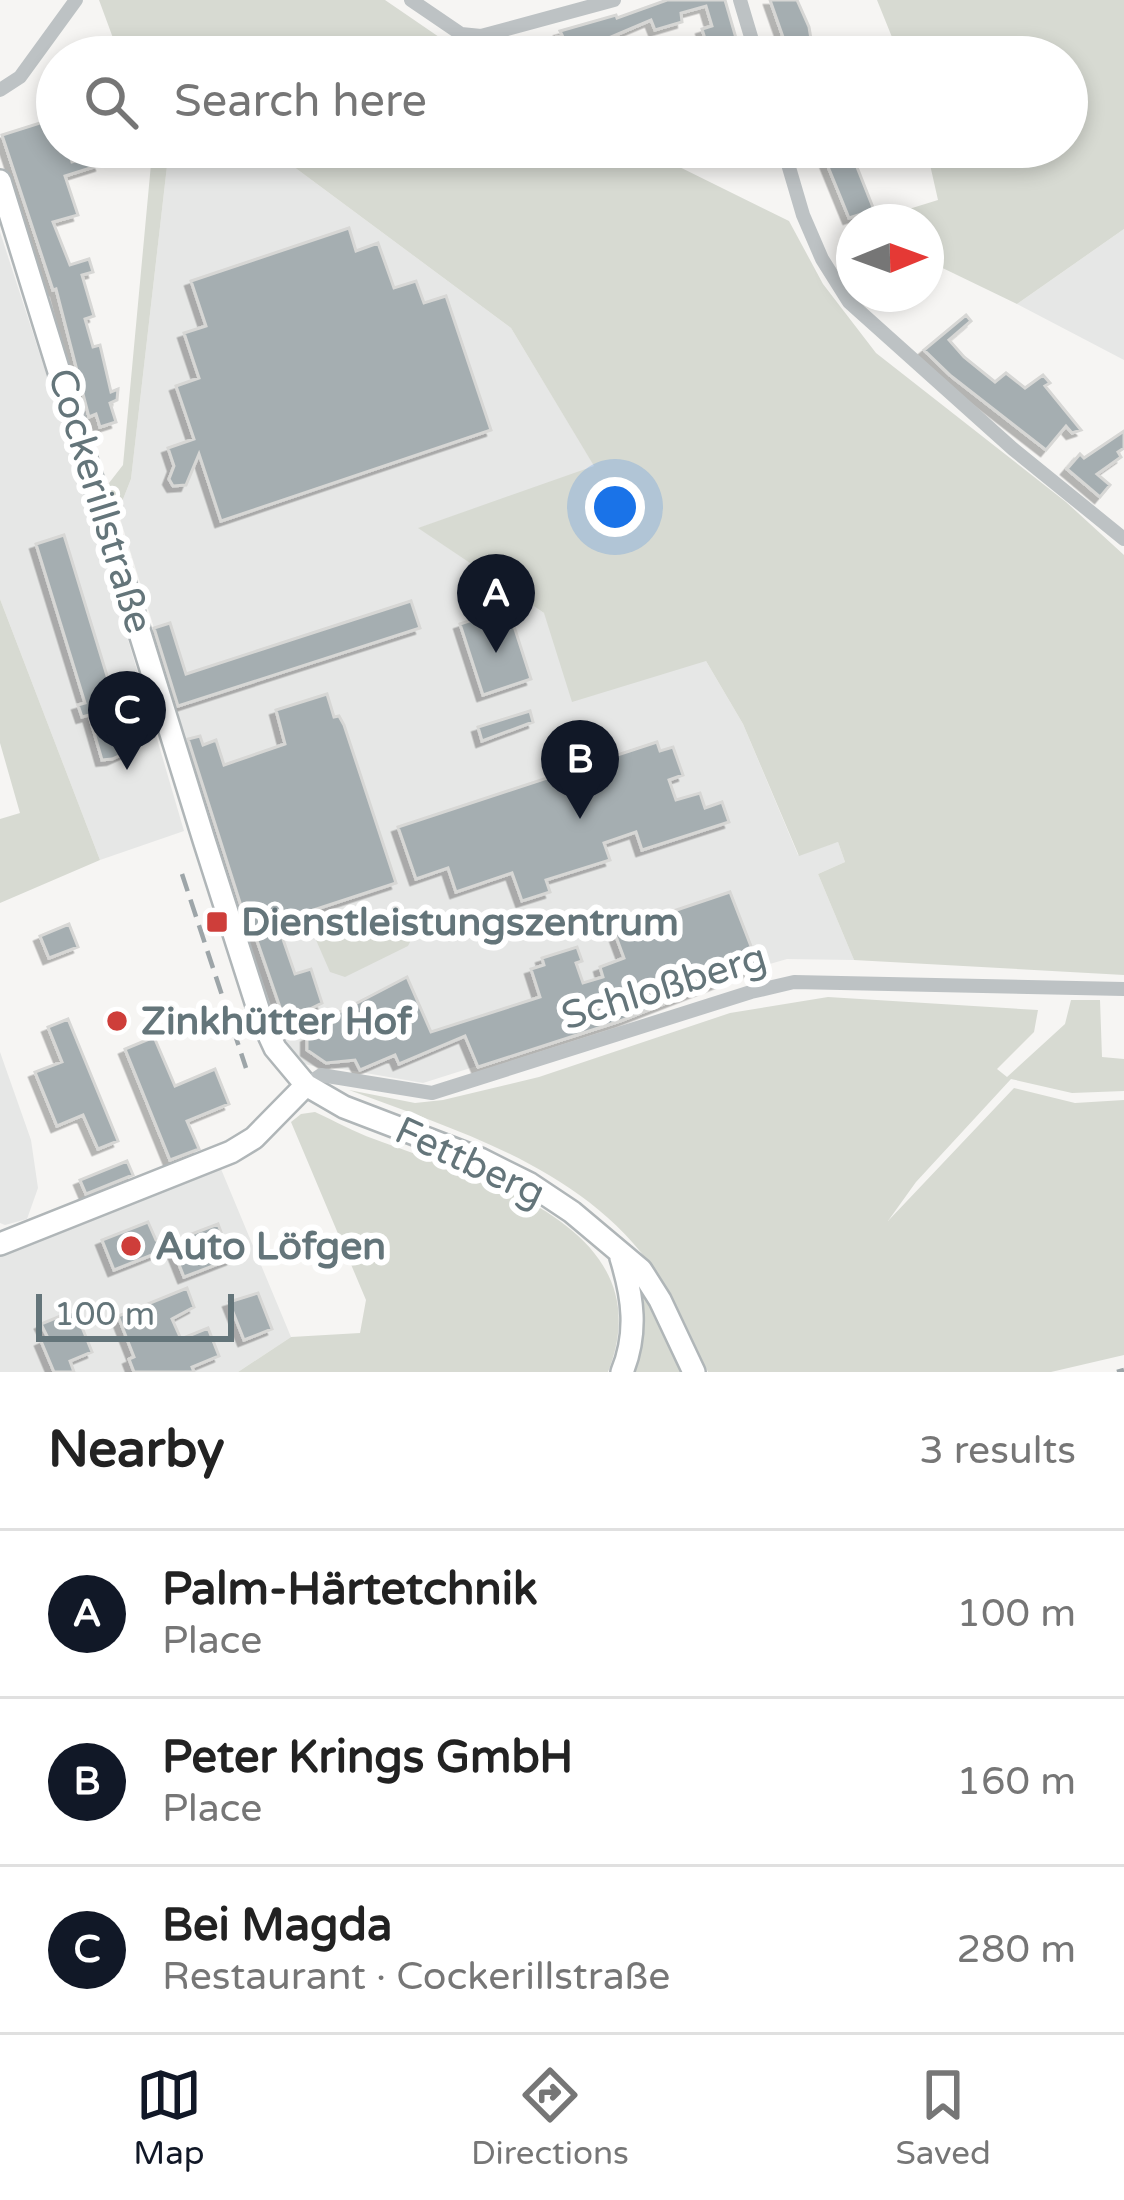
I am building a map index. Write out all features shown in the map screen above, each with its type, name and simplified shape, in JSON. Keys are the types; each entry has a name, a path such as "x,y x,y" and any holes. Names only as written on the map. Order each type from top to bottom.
{"main road":[{"name":"Cockerillstraße","path":"2,192 248,979 275,1048 306,1085"},
{"path":"1,1242 231,1152 254,1138 306,1085"},
{"name":"Fettberg","path":"306,1085 344,1107 418,1133 530,1184 595,1230 621,1258 640,1270 660,1300 694,1372"},
{"path":"621,1258 633,1307 632,1338 622,1372"}],"street":[{"path":"50,36 76,0"},
{"path":"411,0 461,34 481,36 614,0"},
{"path":"740,0 751,36"},
{"path":"0,90 20,77 36,55"},
{"path":"789,168 822,259 849,302 981,422 1124,539"},
{"name":"Schloßberg","path":"306,1085 321,1075 432,1094 794,982 1124,989"}],"shaded area":[{"path":"99,0 385,0 438,36 112,36"},
{"path":"877,0 1124,0 1124,229 1017,304 944,269 944,204 925,204 938,200 931,168 1088,168 1088,36 892,36"},
{"path":"151,168 167,168 131,479 118,512 109,483 123,465"},
{"path":"167,168 296,168 511,328 595,467 419,528 544,613 706,661 743,724 798,855 838,842 845,862 818,874 854,960 787,959 620,1021 423,1083 300,1063 292,1057 270,1014 242,939 149,630 154,628 118,512 131,479"},
{"path":"296,168 682,168 789,221 836,301 836,312 845,312 876,353 1066,502 1124,555 1124,975 854,960 818,874 845,862 838,842 799,856 743,724 706,661 572,702 544,613 418,528 594,466 511,328"},
{"path":"1124,229 1124,360 1017,304"},
{"path":"0,232 86,496 184,831 100,860 0,599"},
{"path":"0,599 100,860 0,903 0,819 20,813 0,743"},
{"path":"396,910 407,916 413,936 408,946 345,977 330,972 316,940"},
{"path":"828,997 1038,1010 1034,1032 997,1069 1007,1077 1065,1024 1071,1000 1100,1000 1102,1057 1124,1059 1124,1091 1072,1093 1011,1079 916,1182 888,1221 1014,1088 1075,1103 1124,1100 1124,1355 1051,1372 708,1372 671,1296 642,1254 571,1189 487,1143 349,1090 415,1103 443,1100 539,1077 730,1013"},
{"path":"0,1052 31,1140 38,1188 27,1219 5,1225 0,1223"},
{"path":"315,1112 508,1191 551,1215 586,1244 610,1279 619,1321 608,1372 238,1372 291,1337 360,1333 366,1300 291,1122"},
{"path":"221,1169 291,1337 238,1372 0,1372 0,1255 5,1249"},
{"path":"645,1294 687,1372 632,1372 643,1325 641,1295"}],"building":[{"path":"667,0 725,0 735,36 704,36 702,29 712,26 706,6 681,13 682,22 655,30 651,20 613,36 559,36 560,31"},
{"path":"770,0 797,0 810,36 783,36"},
{"path":"36,124 36,168 90,168 65,176 78,215 53,222 70,265 89,259 93,272 82,275 94,316 85,319 93,347 100,345 111,392 118,389 117,400 110,403 116,422 100,427 96,414 89,417 56,289 2,135"},
{"path":"829,168 857,168 872,204 843,204"},
{"path":"349,228 356,251 378,243 394,288 416,281 424,303 446,296 491,430 221,521 199,454 186,485 173,486 169,479 174,466 168,448 194,439 176,386 199,378 184,333 206,326 191,281"},
{"path":"966,315 971,321 949,340 964,357 995,382 1006,373 1025,388 1043,375 1050,383 1045,386 1081,430 1072,433 1066,426 1046,450 924,350"},
{"path":"1124,431 1121,457 1097,474 1110,485 1100,497 1067,469 1080,454 1084,458"},
{"path":"64,535 130,751 112,759 102,760 89,715 82,717 78,705 85,703 36,544"},
{"path":"411,601 420,628 178,706 154,628 170,623 186,674"},
{"path":"496,612 500,627 513,623 531,679 483,695 460,624"},
{"path":"327,694 334,717 339,716 344,725 396,883 277,922 295,974 311,969 322,1003 288,1020 253,929 249,931 188,739 200,736 203,745 216,740 224,765 285,744 276,710"},
{"path":"530,711 533,722 482,741 478,727"},
{"path":"657,742 660,751 673,747 683,775 669,780 676,800 700,793 705,808 722,802 729,822 642,850 636,832 604,843 610,860 546,880 550,892 522,901 512,873 456,892 448,868 416,879 398,827"},
{"path":"730,892 759,967 620,1021 478,1067 465,1036 399,1064 395,1055 360,1070 355,1060 326,1063 307,1050 307,1037 337,1020 334,1015 407,977 431,1032 540,997 531,969 544,965 542,958 577,947 582,961 576,963 583,983 603,977 600,967 624,958 614,931"},
{"path":"69,924 78,947 49,958 40,936"},
{"path":"68,1019 118,1141 98,1149 83,1115 57,1126 35,1072 62,1062 48,1027"},
{"path":"154,1037 175,1086 215,1069 229,1104 187,1121 199,1149 170,1160 125,1049"},
{"path":"127,1161 133,1175 86,1194 80,1180"},
{"path":"148,1222 156,1240 176,1240 218,1224 231,1259 184,1277 172,1247 114,1270 102,1240"},
{"path":"187,1288 194,1307 172,1319 181,1339 208,1328 219,1356 192,1367 194,1372 134,1372 129,1359 134,1357 118,1316"},
{"path":"258,1293 272,1329 244,1340 229,1302"},
{"path":"75,1310 92,1352 70,1361 74,1372 54,1372 41,1341 48,1338 41,1324"}],"railway":[{"path":"182,874 246,1068"},
{"path":"1117,1372 1124,1370"}],"place":[{"name":"Palm-Härtetchnik","path":"496,653"},
{"name":"Bei Magda","path":"127,770"},
{"name":"Peter Krings GmbH","path":"580,819"},
{"name":"Dienstleistungszentrum","path":"217,922"},
{"name":"Zinkhütter Hof","path":"117,1021"},
{"name":"Auto Löfgen","path":"131,1246"}]}
